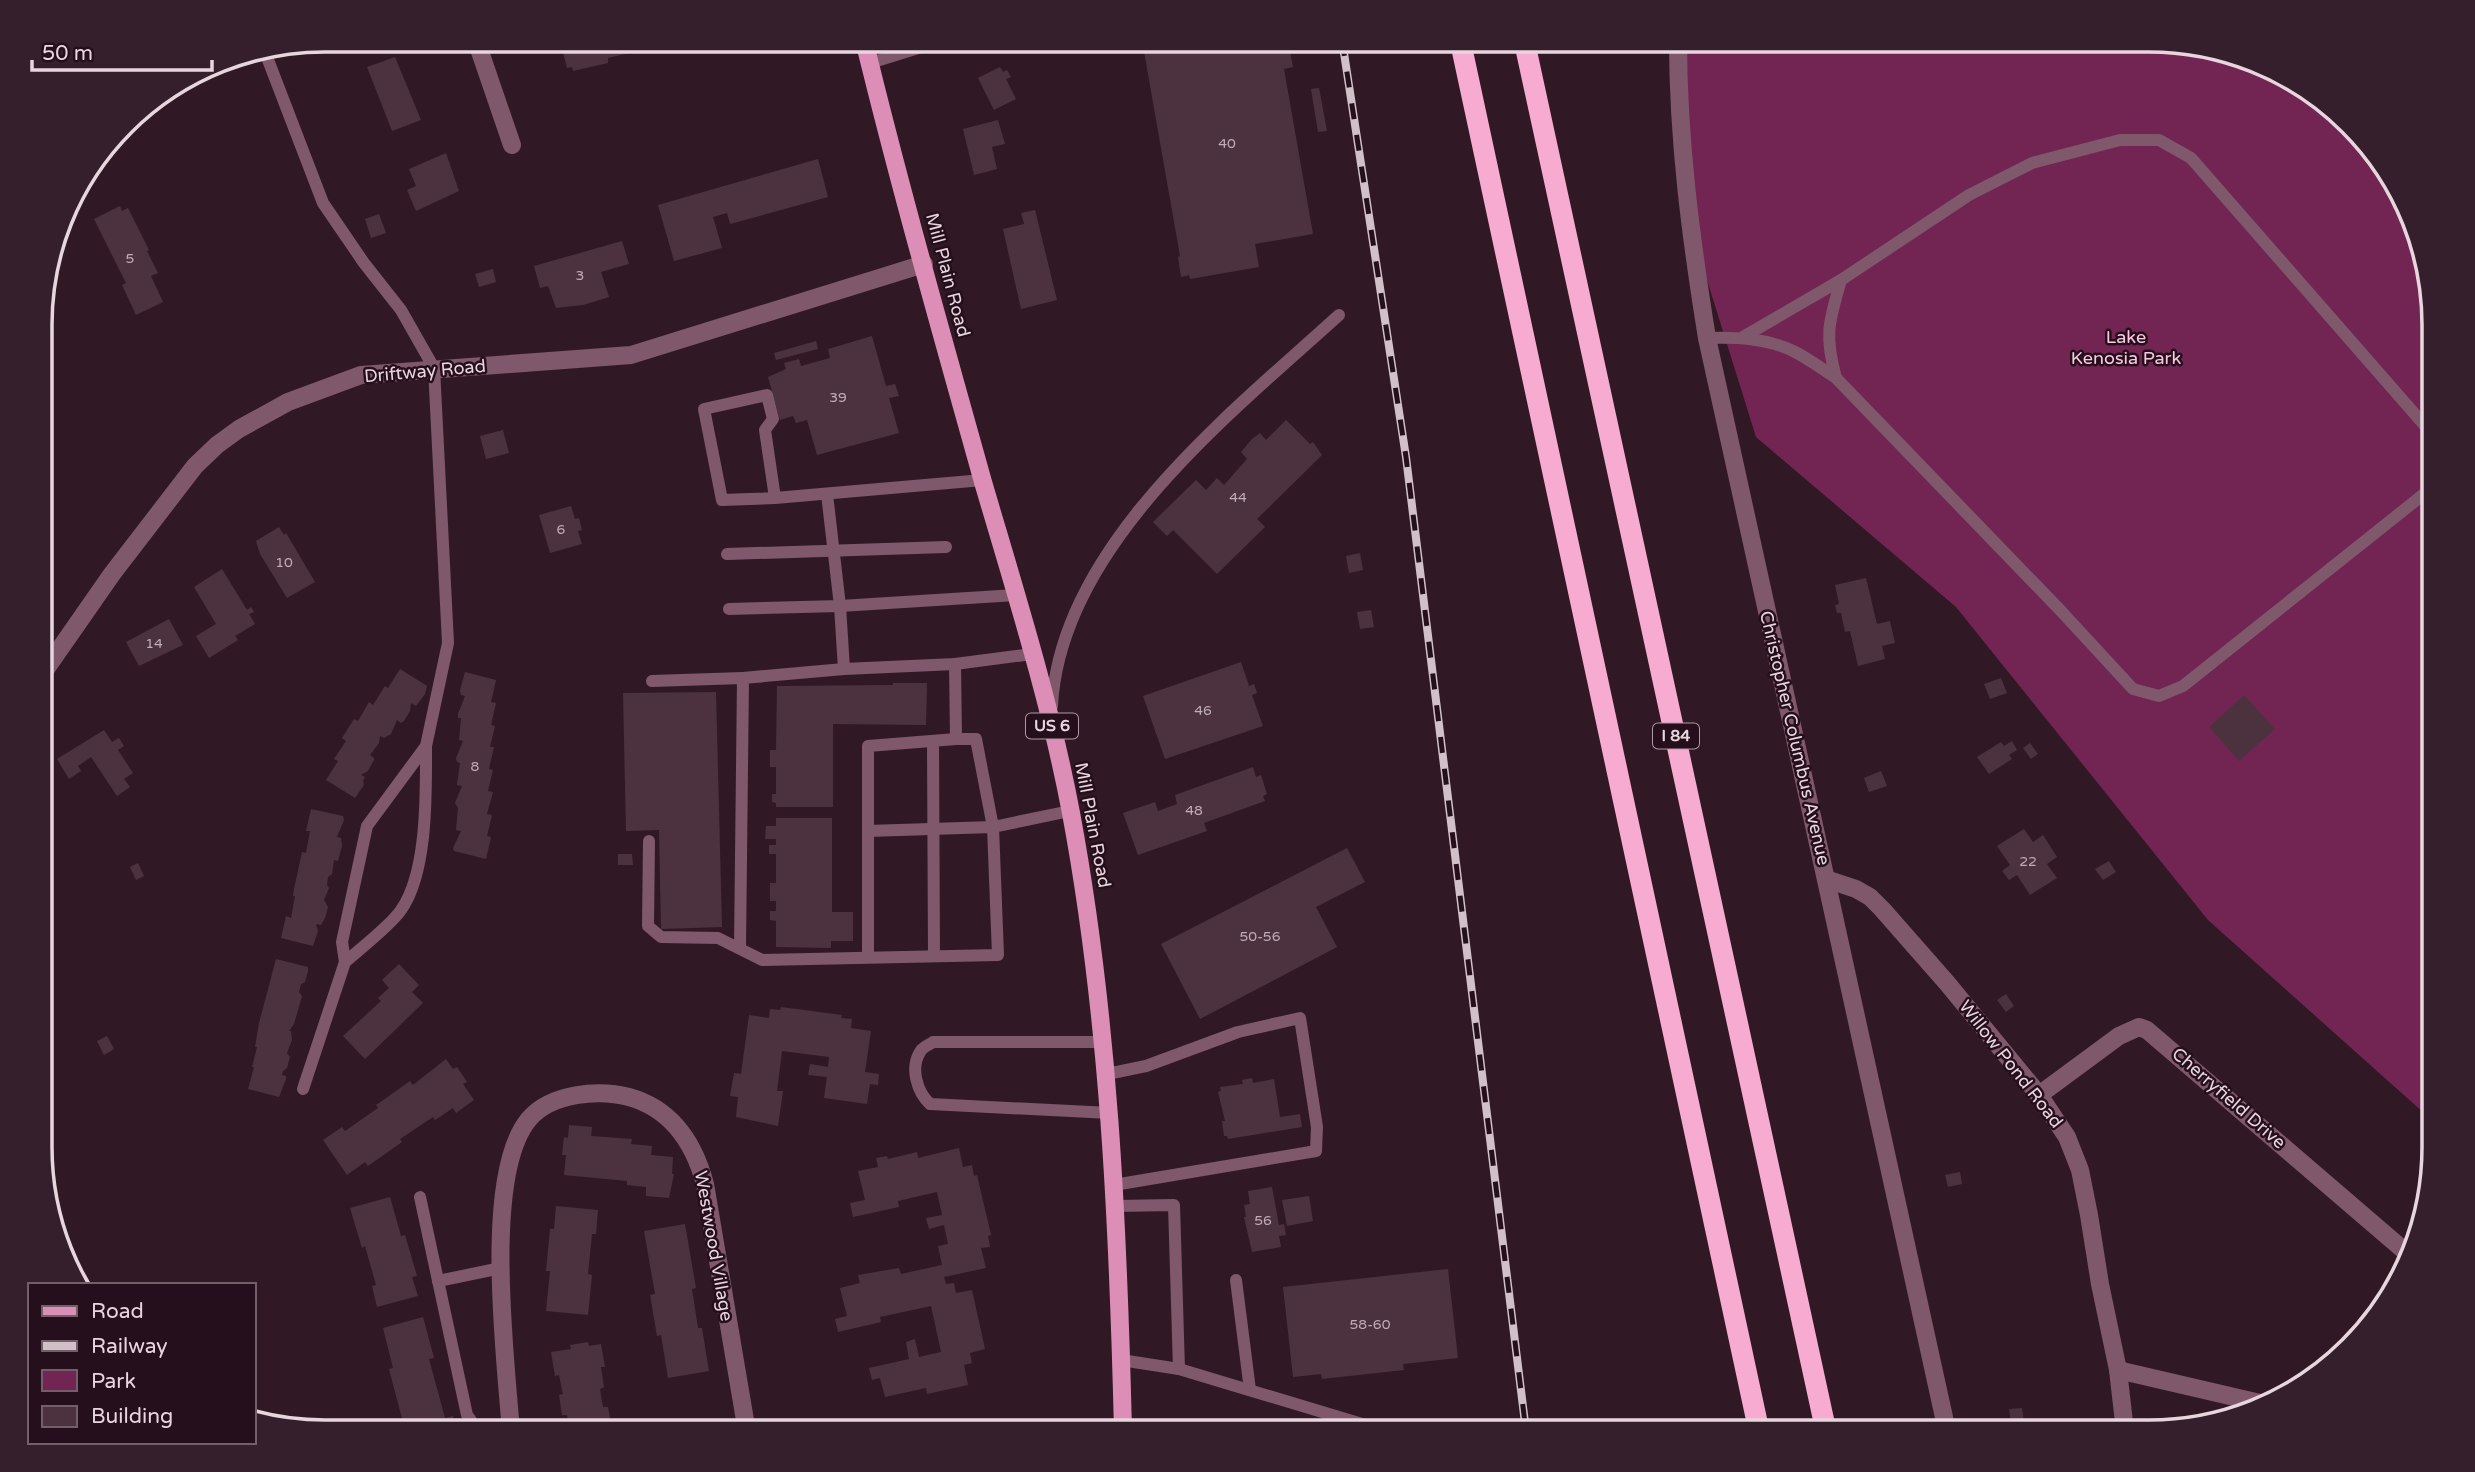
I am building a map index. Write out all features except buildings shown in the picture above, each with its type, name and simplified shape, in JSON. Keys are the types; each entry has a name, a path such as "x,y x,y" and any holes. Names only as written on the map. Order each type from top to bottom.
{"highway":[{"path":"1463,52 1757,1420"},
{"name":"I 84","path":"1527,52 1824,1420"}],"main road":[{"name":"Mill Plain Road","path":"867,52 923,264 1051,722 1070,811 1096,972 1107,1074 1123,1420"}],"street":[{"path":"480,52 512,145"},
{"name":"Christopher Columbus Avenue","path":"1678,52 1684,170 1707,338 1945,1420"},
{"name":"Driftway Road","path":"52,660 171,494 195,466 239,429 288,402 361,375 631,355 923,264"},
{"name":"Willow Pond Road","path":"1826,879 1856,889 1870,897 1882,909 2039,1095 2067,1137 2080,1170 2118,1370 2124,1420"},
{"name":"Cherryfield Drive","path":"2039,1095 2119,1036 2139,1027 2147,1030 2403,1249"},
{"name":"Westwood Village","path":"507,1420 500,1240 509,1169 522,1131 530,1118 553,1103 587,1094 630,1097 659,1110 681,1130 696,1155 704,1177 745,1420"},
{"path":"2118,1370 2250,1401"}],"lane":[{"path":"870,63 905,52"},
{"path":"268,59 323,203 364,263 401,310 434,368 448,643 426,746 426,805 416,877 401,911 345,962"},
{"path":"1743,337 1841,280 1969,194 2032,163 2120,140 2159,141 2191,158 2422,422"},
{"path":"1836,378 1828,333 1841,280"},
{"path":"1051,722 1053,685 1062,647 1077,610 1095,574 1139,509 1190,452 1339,315"},
{"path":"1707,338 1743,337 1793,351 1836,378 2062,611 2133,689 2159,696 2183,685 2422,496"},
{"path":"775,498 765,430 773,419 767,395 704,408 722,500 775,498 983,480"},
{"path":"827,494 840,606 844,669"},
{"path":"727,554 946,547"},
{"path":"729,610 1016,595"},
{"path":"652,681 743,678 844,669 954,664 1032,654"},
{"path":"954,664 956,739"},
{"path":"740,948 743,678"},
{"path":"649,841 648,926 661,937 718,939 762,960 998,955 993,827 976,739 868,747 868,957"},
{"path":"933,741 934,956"},
{"path":"303,1089 345,962 342,942 366,826 426,746"},
{"path":"868,831 993,827 1070,811"},
{"path":"1107,1074 1146,1066 1238,1032 1300,1018 1317,1127 1316,1151 1114,1185"},
{"path":"1104,1042 933,1042 920,1050 914,1068 921,1096 930,1104 1110,1113"},
{"path":"420,1197 467,1415 471,1420"},
{"path":"1115,1206 1174,1205 1179,1369"},
{"path":"438,1281 501,1268"},
{"path":"1236,1280 1250,1390"},
{"path":"1121,1360 1179,1369 1349,1420"}],"green space":[{"name":"Lake Kenosia Park","path":"1672,52 2149,52 2185,55 2237,67 2286,89 2329,120 2366,159 2386,189 2402,221 2413,255 2422,308 2422,1111 2208,920 1956,607 1756,437 1707,280 1671,79"}],"railway":[{"path":"1344,52 1406,457 1525,1420"}]}
